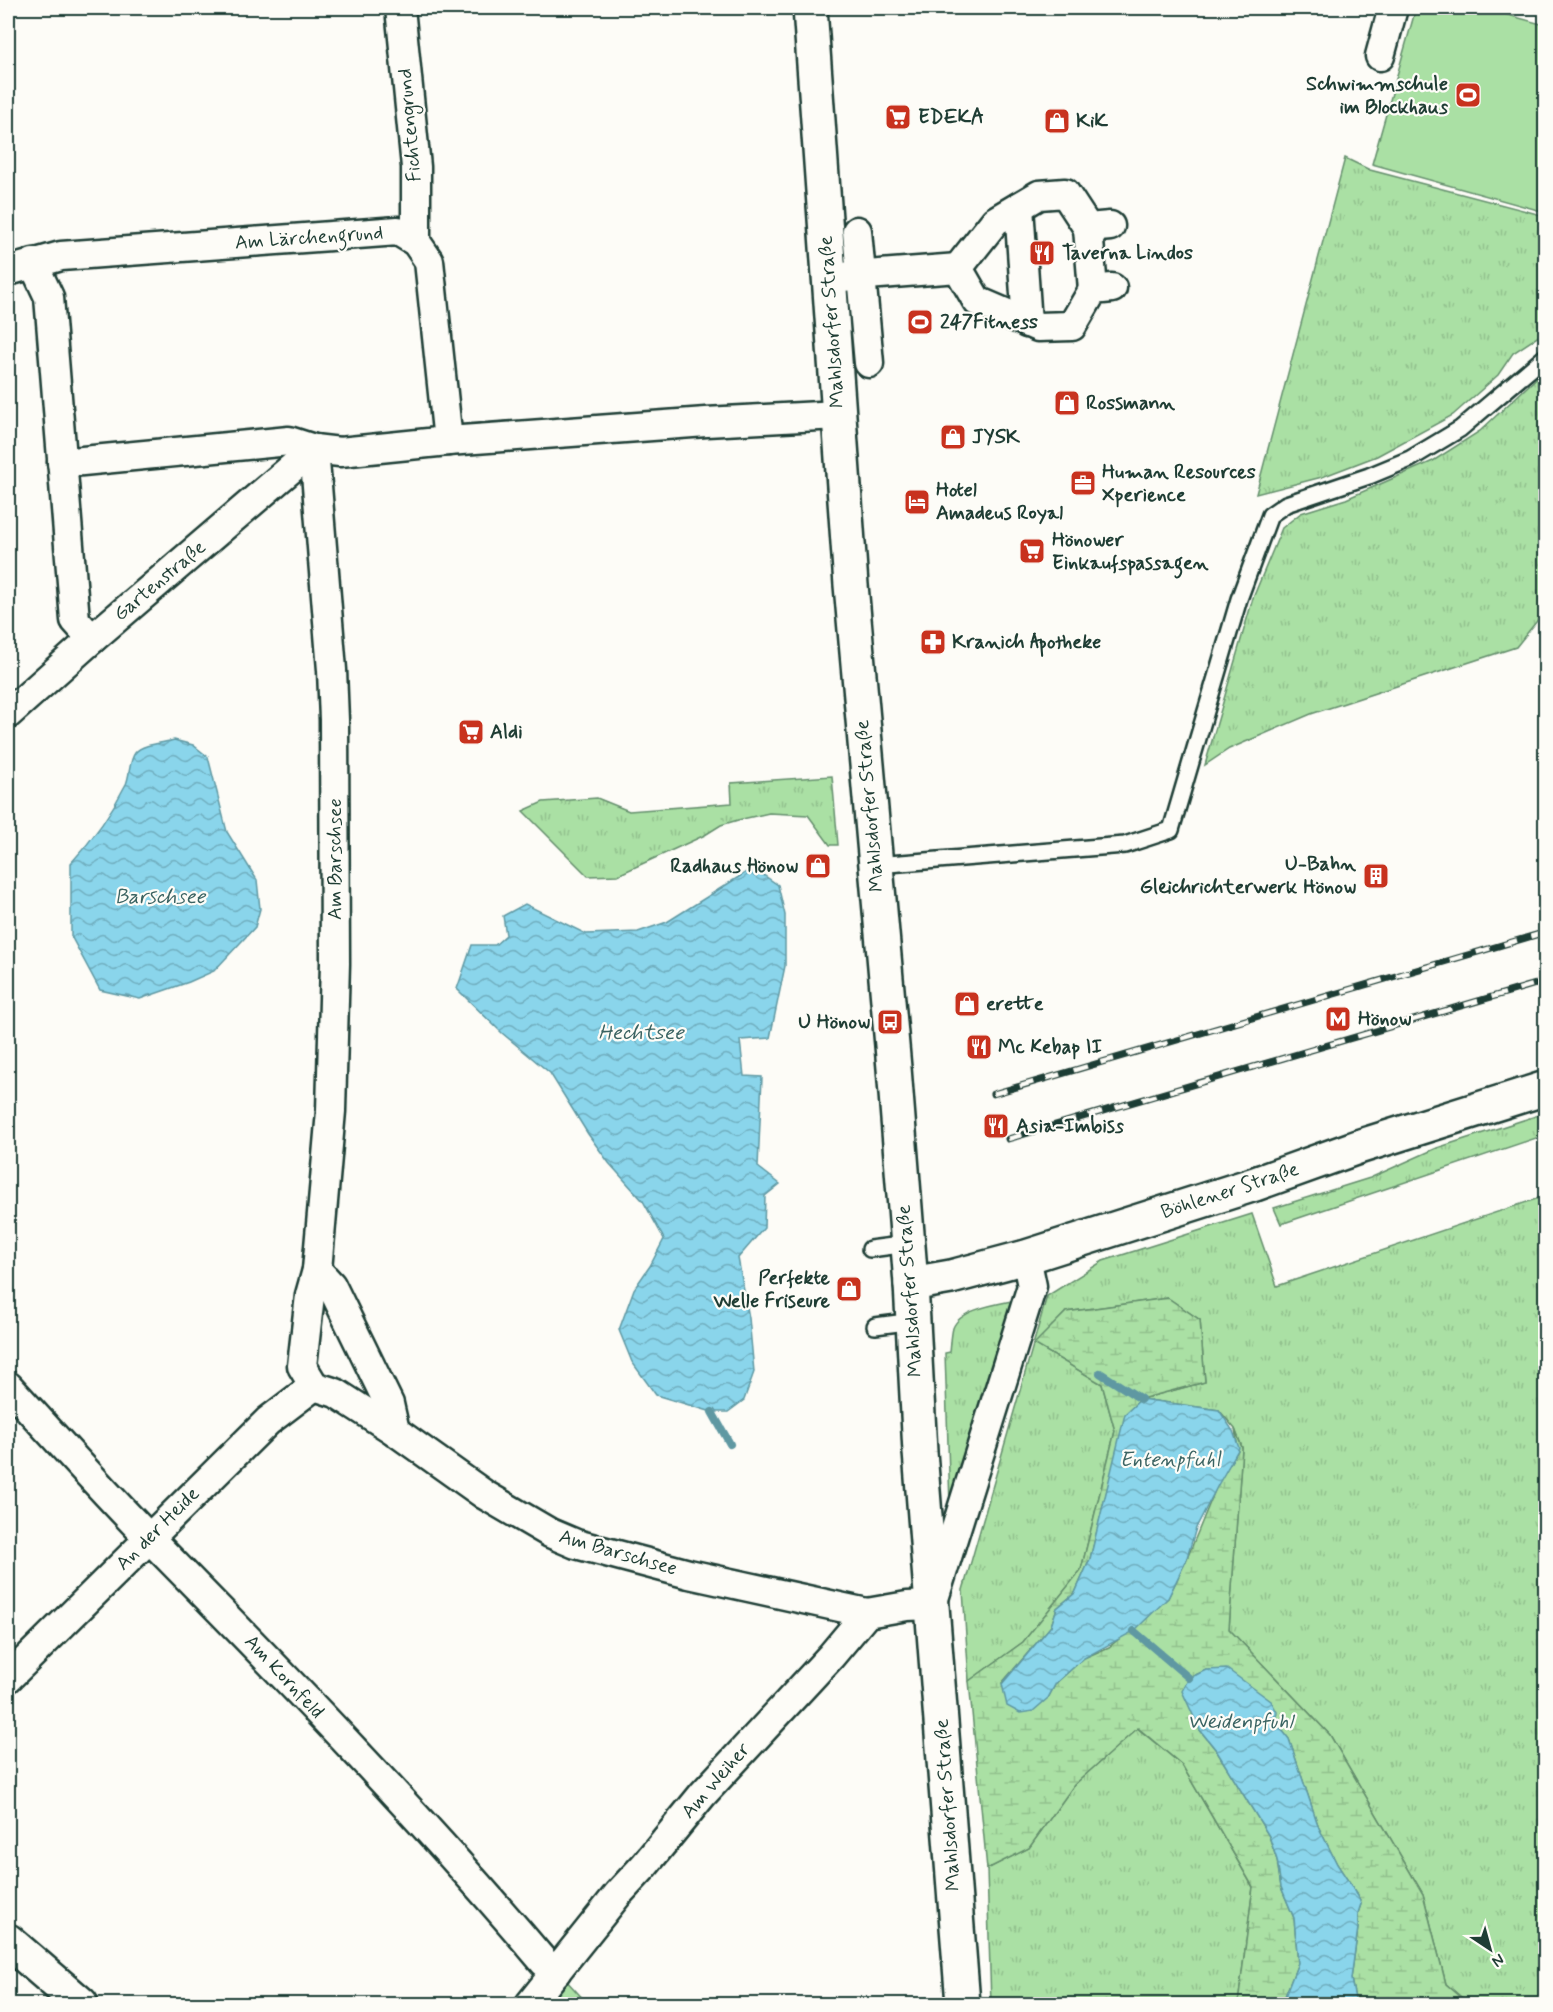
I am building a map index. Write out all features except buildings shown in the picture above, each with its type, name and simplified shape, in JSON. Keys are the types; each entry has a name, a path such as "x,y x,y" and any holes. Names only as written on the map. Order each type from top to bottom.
{"main road":[{"name":"Mahlsdorfer Straße","path":"810,8 838,415 914,1321 920,1452 963,2004"},
{"name":"Böhlener Straße","path":"911,1284 951,1277 1026,1257 1545,1088"},
{"path":"8,1941 81,2004"}],"street":[{"name":"Fichtengrund","path":"400,8 416,167 416,242"},
{"path":"1380,56 1392,8"},
{"path":"828,278 958,268 995,221 1039,195 1065,193 1099,227 1103,289 1072,326 1038,327 977,301 958,268"},
{"path":"1019,207 1026,323"},
{"name":"Am Lärchengrund","path":"15,267 61,256 398,231 416,242"},
{"path":"857,231 869,363"},
{"path":"416,242 429,261 448,441"},
{"name":"Am Lärchengrund","path":"15,267 49,297 75,620 92,639"},
{"path":"62,463 289,441 314,449 340,452 448,441 838,415"},
{"name":"Gartenstraße","path":"8,714 314,449"},
{"name":"Am Barschsee","path":"314,449 334,720 336,963 330,1111 317,1270 310,1295 302,1366 314,1386 336,1393 514,1514 550,1533 576,1544 689,1574 867,1613"},
{"name":"Mahlsdorfer Straße","path":"932,1605 1032,1286 1026,1257"},
{"path":"317,1270 331,1285 389,1404 395,1431"},
{"name":"Am Kornfeld","path":"8,1386 149,1538 291,1683 455,1859 543,1962 556,1972"},
{"name":"An der Heide","path":"8,1678 268,1421 314,1386"},
{"path":"867,1613 907,1606 932,1605"},
{"name":"Am Weiher","path":"530,2004 618,1894 703,1794 831,1656 867,1613"}],"lane":[{"path":"876,865 1125,845 1171,830 1239,599 1270,515 1286,504 1369,476 1410,459 1460,429 1545,356"},
{"path":"870,1249 908,1244"},
{"path":"875,1326 914,1321"}],"green space":[{"name":"Schwimmschule im Blockhaus","path":"1416,8 1482,8 1545,25 1545,212 1372,164"},
{"path":"1345,158 1370,170 1545,216 1545,332 1513,353 1498,375 1453,415 1377,456 1322,477 1256,494"},
{"path":"1545,370 1545,611 1516,647 1311,714 1229,749 1205,765 1253,598 1282,528 1301,513 1346,499 1433,461 1480,431"},
{"path":"832,776 838,845 830,845 808,815 769,813 721,825 705,835 618,875 588,876 523,811 543,802 597,798 629,811 732,803 731,783"},
{"path":"1545,1113 1545,1135 1281,1224 1274,1208 1370,1178 1437,1148"},
{"path":"1545,1196 1545,2004 1469,2004 1446,1984 1423,1894 1330,1735 1229,1629 1242,1447 1235,1429 1219,1410 1141,1399 1205,1382 1200,1320 1168,1298 1066,1312 1035,1344 1102,1384 1115,1431 1081,1570 1023,1642 969,1681 963,1590 1047,1296 1103,1261 1252,1214 1277,1286"},
{"path":"1168,1298 1200,1320 1205,1382 1141,1399 1126,1414 1090,1559 1075,1593 1057,1608 1051,1626 1002,1683 1048,1698 1056,1683 1084,1658 1109,1647 1168,1598 1218,1483 1238,1450 1235,1429 1242,1448 1229,1629 1330,1735 1423,1894 1446,1984 1469,2004 1356,2004 1351,1979 1361,1904 1319,1828 1289,1739 1276,1722 1206,1670 1189,1678 1183,1691 1200,1730 1216,1750 1269,1836 1277,1860 1281,1887 1294,1918 1298,1963 1282,2004 1238,2004 1253,1887 1182,1765 1138,1728 1074,1785 1029,1848 987,1869 969,1681 1023,1642 1081,1570 1115,1431 1102,1384 1034,1344 1066,1312"},
{"path":"1016,1300 950,1505 945,1353 950,1352 953,1328 963,1316 971,1312"},
{"path":"1137,1728 1182,1765 1253,1887 1238,2004 991,2004 987,1869 1029,1848 1074,1785"},
{"path":"564,1978 588,2004 544,2004"}],"water":[{"name":"Barschsee","path":"174,740 193,745 208,757 227,832 257,880 260,909 255,927 214,971 140,999 100,990 71,936 71,863 114,806 126,784 135,753 148,746"},
{"name":"Hechtsee","path":"753,868 778,885 785,915 785,966 770,1038 740,1040 744,1076 762,1077 758,1167 780,1184 765,1196 764,1228 738,1258 749,1318 754,1372 744,1400 728,1412 712,1412 656,1395 632,1362 619,1330 634,1289 650,1266 664,1239 643,1201 609,1163 550,1073 502,1033 457,989 472,945 495,945 506,935 503,916 525,904 586,934 638,932 667,922"},
{"name":"Entenpfuhl","path":"1141,1399 1219,1410 1233,1431 1239,1448 1196,1528 1186,1561 1168,1598 1134,1631 1084,1658 1056,1683 1048,1698 1033,1711 1020,1713 1007,1706 1002,1684 1051,1626 1057,1608 1075,1593 1090,1559 1125,1414"},
{"name":"Weidenpfuhl","path":"1227,1669 1271,1701 1277,1712 1276,1722 1289,1739 1319,1828 1337,1864 1358,1896 1361,1904 1351,1979 1356,2004 1282,2004 1298,1963 1294,1918 1281,1887 1277,1860 1269,1836 1216,1750 1200,1730 1182,1691 1189,1678 1206,1670"}],"waterway":[{"path":"1100,1373 1141,1399"},
{"path":"712,1412 730,1444"},
{"path":"1134,1631 1189,1678"}],"railway":[{"path":"993,1094 1546,932"},
{"path":"1008,1139 1546,981"}],"place":[{"name":"Schwimmschule im Blockhaus","path":"1468,95"},
{"name":"EDEKA","path":"898,117"},
{"name":"KiK","path":"1057,121"},
{"name":"Taverna Lindos","path":"1042,253"},
{"name":"247Fitness","path":"920,322"},
{"name":"Rossmann","path":"1067,403"},
{"name":"JYSK","path":"953,437"},
{"name":"Human Resources Xperience","path":"1083,483"},
{"name":"Hotel Amadeus Royal","path":"917,502"},
{"name":"Hönower Einkaufspassagen","path":"1032,551"},
{"name":"Kranich Apotheke","path":"933,642"},
{"name":"Aldi","path":"471,732"},
{"name":"Radhaus Hönow","path":"818,866"},
{"name":"U-Bahn Gleichrichterwerk Hönow","path":"1376,876"},
{"name":"erette","path":"967,1004"},
{"name":"Hönow","path":"1338,1019"},
{"name":"U Hönow","path":"890,1022"},
{"name":"Mc Kebap II","path":"979,1047"},
{"name":"Asia-Imbiss","path":"996,1126"},
{"name":"Perfekte Welle Friseure","path":"849,1289"}]}
